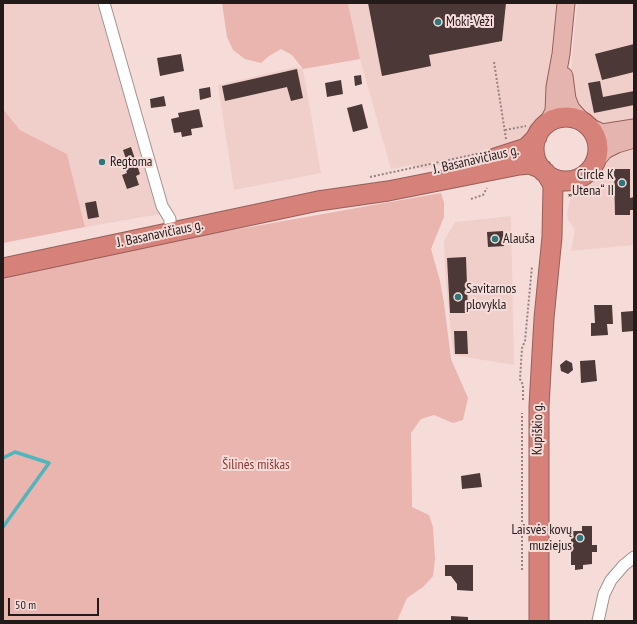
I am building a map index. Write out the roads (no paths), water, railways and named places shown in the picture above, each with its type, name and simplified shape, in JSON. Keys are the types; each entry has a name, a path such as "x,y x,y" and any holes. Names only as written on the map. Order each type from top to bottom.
{"highway":[{"path":"564,117 585,124 597,143 596,160 585,174 577,179 561,180 544,171 535,154 538,128 564,117"},
{"name":"J. Basanavičiaus g.","path":"318,201 386,180 505,156 526,148 538,128"},
{"name":"J. Basanavičiaus g.","path":"3,268 318,201 388,191 519,165 530,164 544,171"},
{"name":"Kupiškio g.","path":"539,621 539,399 544,318 552,237 553,185 544,171"},
{"name":"Kupiškio g.","path":"552,237 567,188 577,179"}],"main road":[{"path":"538,128 554,112 555,87 561,54 566,3"},
{"path":"561,54 567,98 571,109 585,124 602,133 634,128"},
{"path":"596,160 605,150 617,144 634,139"}],"street":[{"path":"104,3 162,206 170,219 170,232"},
{"path":"598,621 604,594 611,580 624,565 634,557"}],"waterway":[{"path":"3,458 15,452 49,463 3,527"}],"place":[{"name":"Moki-Veži","path":"438,22"},
{"name":"Regtoma","path":"102,162"},
{"name":"Circle K „Utena“ II","path":"622,183"},
{"name":"Alauša","path":"495,239"},
{"name":"Savitarnos plovykla","path":"458,297"},
{"name":"Laisvės kovų muziejus","path":"580,538"}],"park label":[{"name":"Šilinės miškas","path":"256,465"}]}
